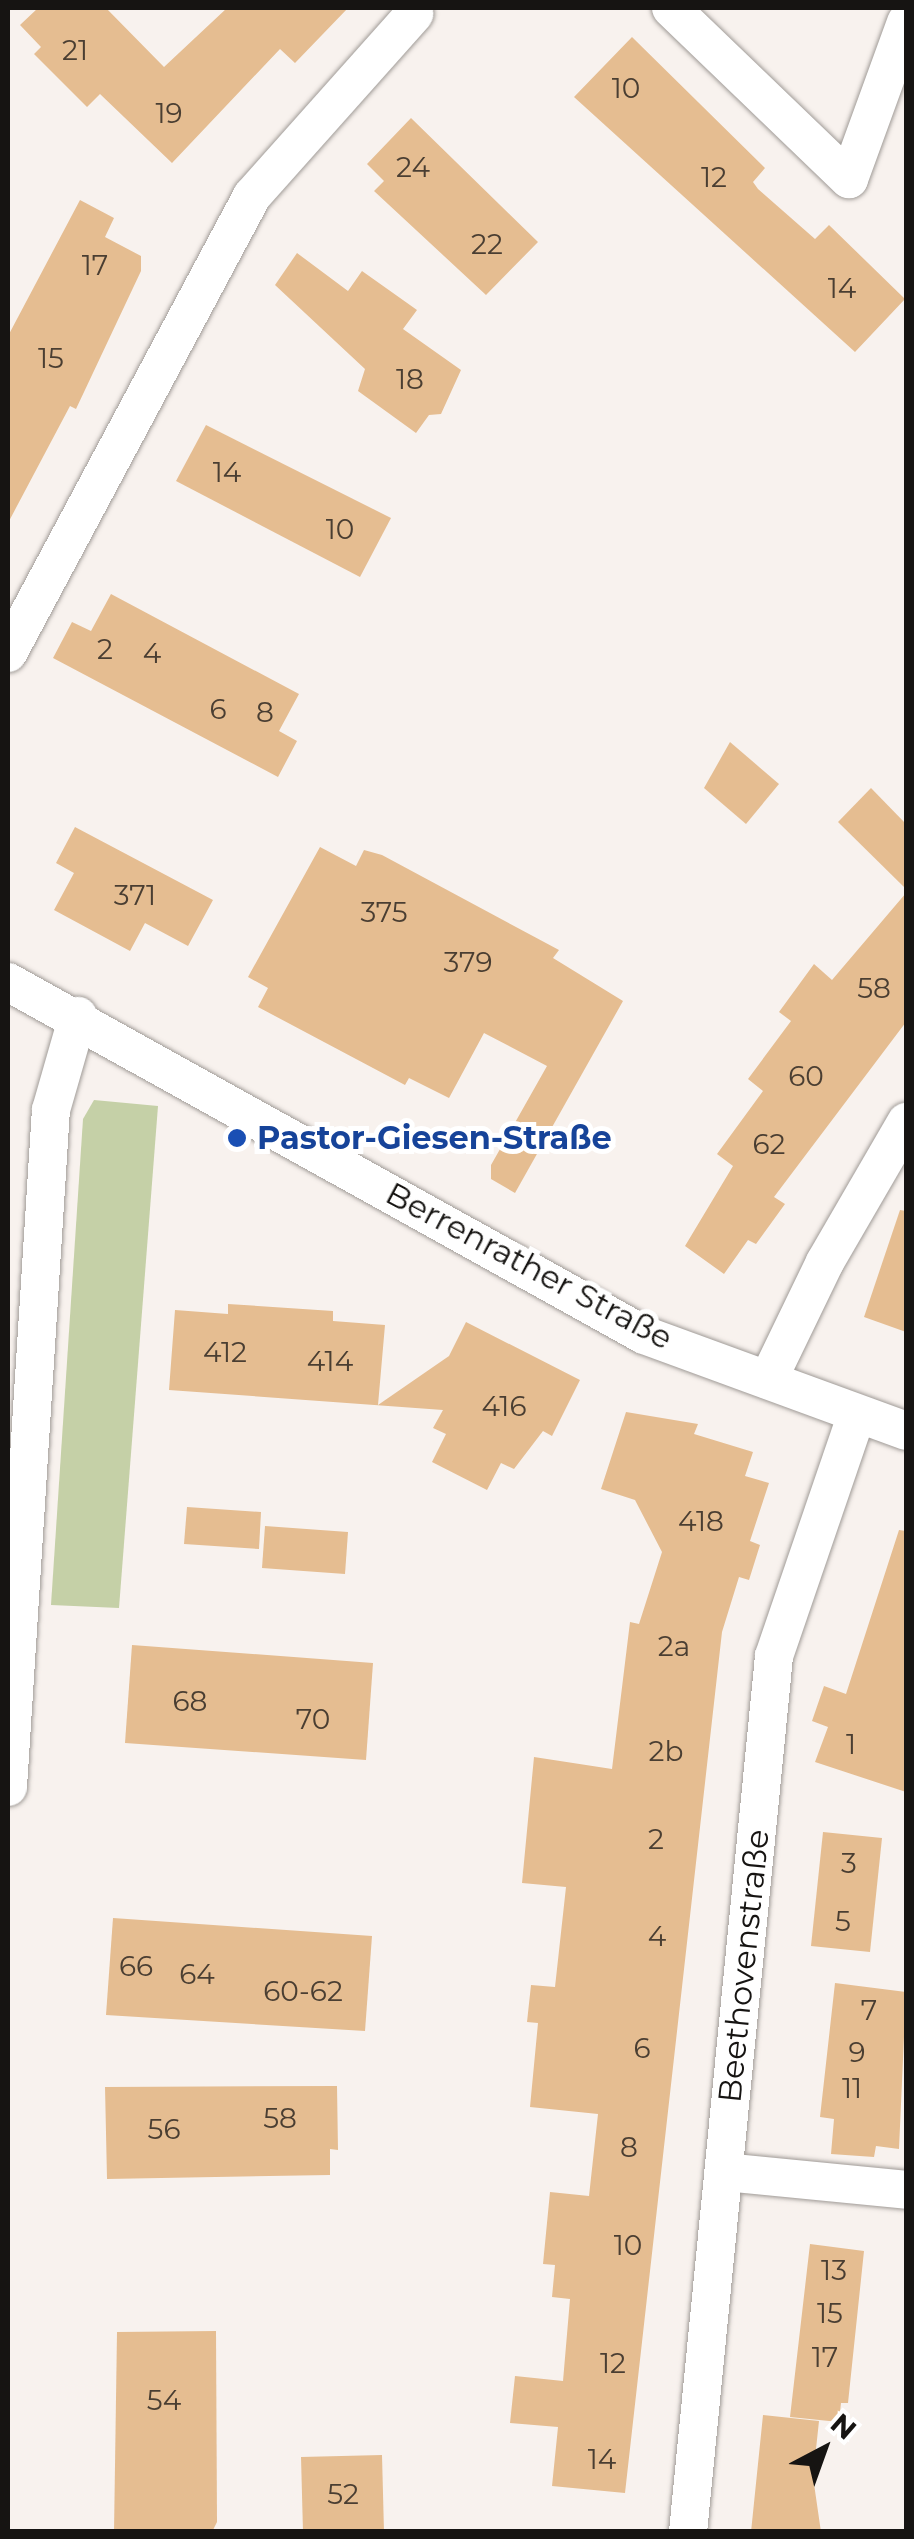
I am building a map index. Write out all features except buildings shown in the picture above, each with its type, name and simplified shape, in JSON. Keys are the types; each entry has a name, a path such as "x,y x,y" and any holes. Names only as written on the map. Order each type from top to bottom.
{"street":[{"path":"671,8 848,180 906,22"},
{"path":"8,653 252,196 414,14"},
{"name":"Berrenrather Straße","path":"8,982 78,1016 644,1335 906,1431"},
{"path":"8,1787 12,1633 52,1110 78,1016"},
{"path":"768,1380 824,1262 906,1122"},
{"name":"Beethovenstraße","path":"688,2532 774,1656 857,1414"},
{"path":"724,2172 906,2190"}],"green space":[{"path":"94,1100 158,1106 119,1608 51,1605 83,1119"}],"place":[{"name":"Pastor-Giesen-Straße","path":"237,1138"}]}
